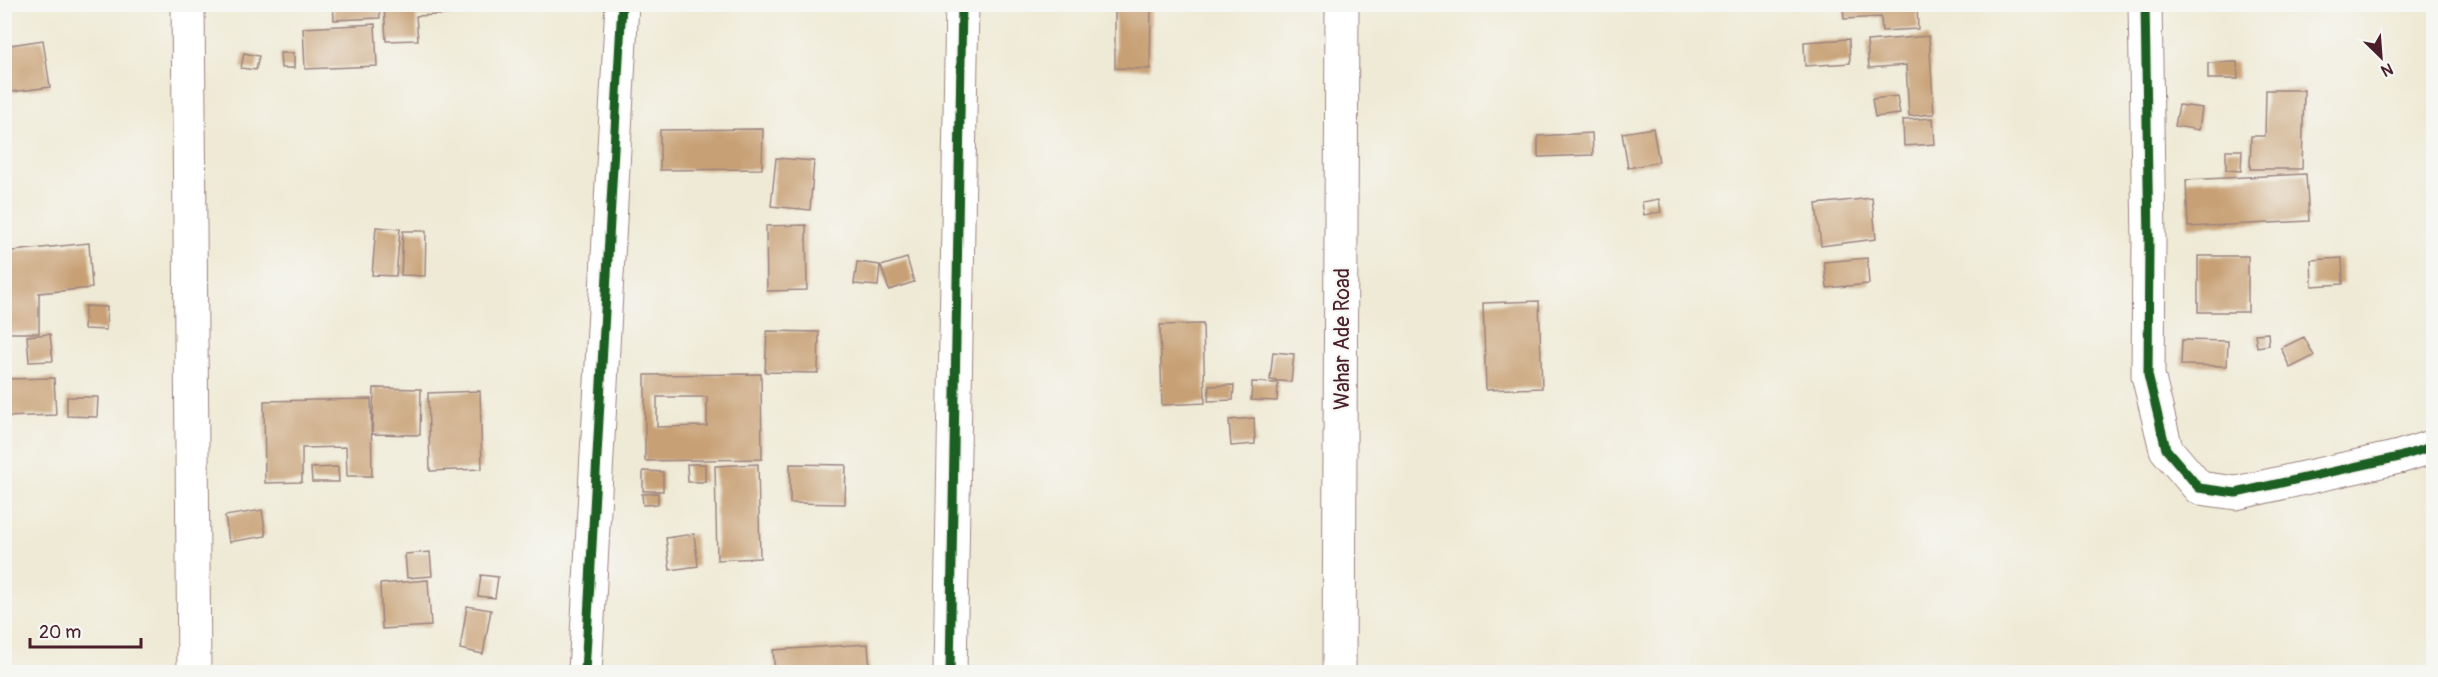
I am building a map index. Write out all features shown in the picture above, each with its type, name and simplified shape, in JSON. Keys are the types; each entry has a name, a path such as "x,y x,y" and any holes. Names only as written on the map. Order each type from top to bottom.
{"street":[{"path":"188,4 194,672"},
{"path":"585,672 622,4"},
{"path":"950,672 962,4"},
{"name":"Wahar Ade Road","path":"1339,672 1342,4"},
{"path":"2145,4 2149,241 2148,375 2166,449 2199,488 2236,493 2399,457 2433,446"}],"building":[{"path":"333,4 379,4 380,18 334,20"},
{"path":"384,4 457,4 458,14 416,16 418,40 386,41"},
{"path":"720,4 780,4 780,6 720,9"},
{"path":"1115,4 1151,4 1150,69 1115,68"},
{"path":"1843,4 1917,4 1918,29 1882,31 1881,17 1844,19"},
{"path":"375,24 377,66 305,69 303,28"},
{"path":"1929,36 1934,114 1909,116 1906,65 1869,68 1867,41"},
{"path":"1849,39 1850,63 1805,66 1804,42"},
{"path":"43,40 50,87 4,93 4,46"},
{"path":"244,53 259,56 256,70 241,68"},
{"path":"280,53 294,53 294,68 281,68"},
{"path":"2237,62 2238,79 2208,79 2208,63"},
{"path":"2266,90 2304,90 2302,169 2250,169 2251,136 2265,136"},
{"path":"1897,96 1900,114 1875,117 1872,99"},
{"path":"2179,105 2202,108 2199,130 2175,126"},
{"path":"1933,118 1935,144 1904,146 1903,120"},
{"path":"1653,128 1659,162 1628,168 1622,133"},
{"path":"763,129 762,169 660,170 660,130"},
{"path":"1592,133 1593,155 1538,157 1538,136"},
{"path":"2226,150 2242,150 2241,171 2226,170"},
{"path":"776,158 814,161 810,210 771,206"},
{"path":"2306,174 2309,221 2188,227 2186,180"},
{"path":"1872,198 1876,239 1821,246 1816,204"},
{"path":"1659,199 1661,212 1644,215 1642,202"},
{"path":"806,225 807,290 767,291 766,226"},
{"path":"376,227 400,229 396,276 372,275"},
{"path":"403,231 426,231 425,276 401,275"},
{"path":"89,243 92,288 39,293 39,333 4,333 4,252"},
{"path":"2198,256 2248,256 2248,312 2198,312"},
{"path":"907,258 914,282 889,290 881,266"},
{"path":"1867,258 1869,284 1827,288 1824,262"},
{"path":"2342,258 2343,284 2312,286 2311,260"},
{"path":"857,262 880,265 878,286 854,284"},
{"path":"1539,301 1542,388 1486,390 1483,303"},
{"path":"85,306 107,307 106,330 84,329"},
{"path":"1203,324 1205,403 1162,405 1160,325"},
{"path":"767,331 819,332 818,373 765,372"},
{"path":"2268,333 2269,345 2257,347 2255,334"},
{"path":"50,334 53,361 29,362 27,336"},
{"path":"2304,337 2314,356 2290,368 2281,348"},
{"path":"2182,340 2228,341 2227,366 2181,365"},
{"path":"1273,352 1294,354 1291,382 1270,380"},
{"path":"761,374 762,459 645,461 645,375","holes":["657,397 707,397 707,426 657,427"]},
{"path":"54,378 56,415 4,417 4,379"},
{"path":"1252,382 1278,383 1277,401 1251,400"},
{"path":"1234,385 1233,400 1208,401 1209,386"},
{"path":"374,388 421,389 420,435 372,434"},
{"path":"480,391 482,469 430,471 428,393"},
{"path":"67,397 98,397 97,417 67,416"},
{"path":"371,399 372,476 347,476 346,447 302,448 302,482 265,483 264,401"},
{"path":"1254,418 1255,444 1231,446 1229,420"},
{"path":"687,464 705,464 705,482 688,482"},
{"path":"758,464 760,558 717,560 715,466"},
{"path":"790,464 846,465 845,504 790,503"},
{"path":"338,467 339,482 312,482 311,468"},
{"path":"643,471 663,472 663,491 643,491"},
{"path":"658,493 658,504 643,505 642,494"},
{"path":"262,510 266,536 229,542 225,516"},
{"path":"694,534 698,566 670,570 666,538"},
{"path":"430,552 432,576 407,578 405,554"},
{"path":"481,575 498,577 495,598 478,596"},
{"path":"428,580 431,626 382,629 380,584"},
{"path":"467,606 491,610 483,654 460,649"},
{"path":"868,644 870,672 775,672 773,650"}],"cycle path":[{"path":"585,672 622,4"},
{"path":"950,672 962,4"},
{"path":"2145,4 2149,241 2148,375 2166,449 2199,488 2236,493 2399,457 2434,446"}]}
